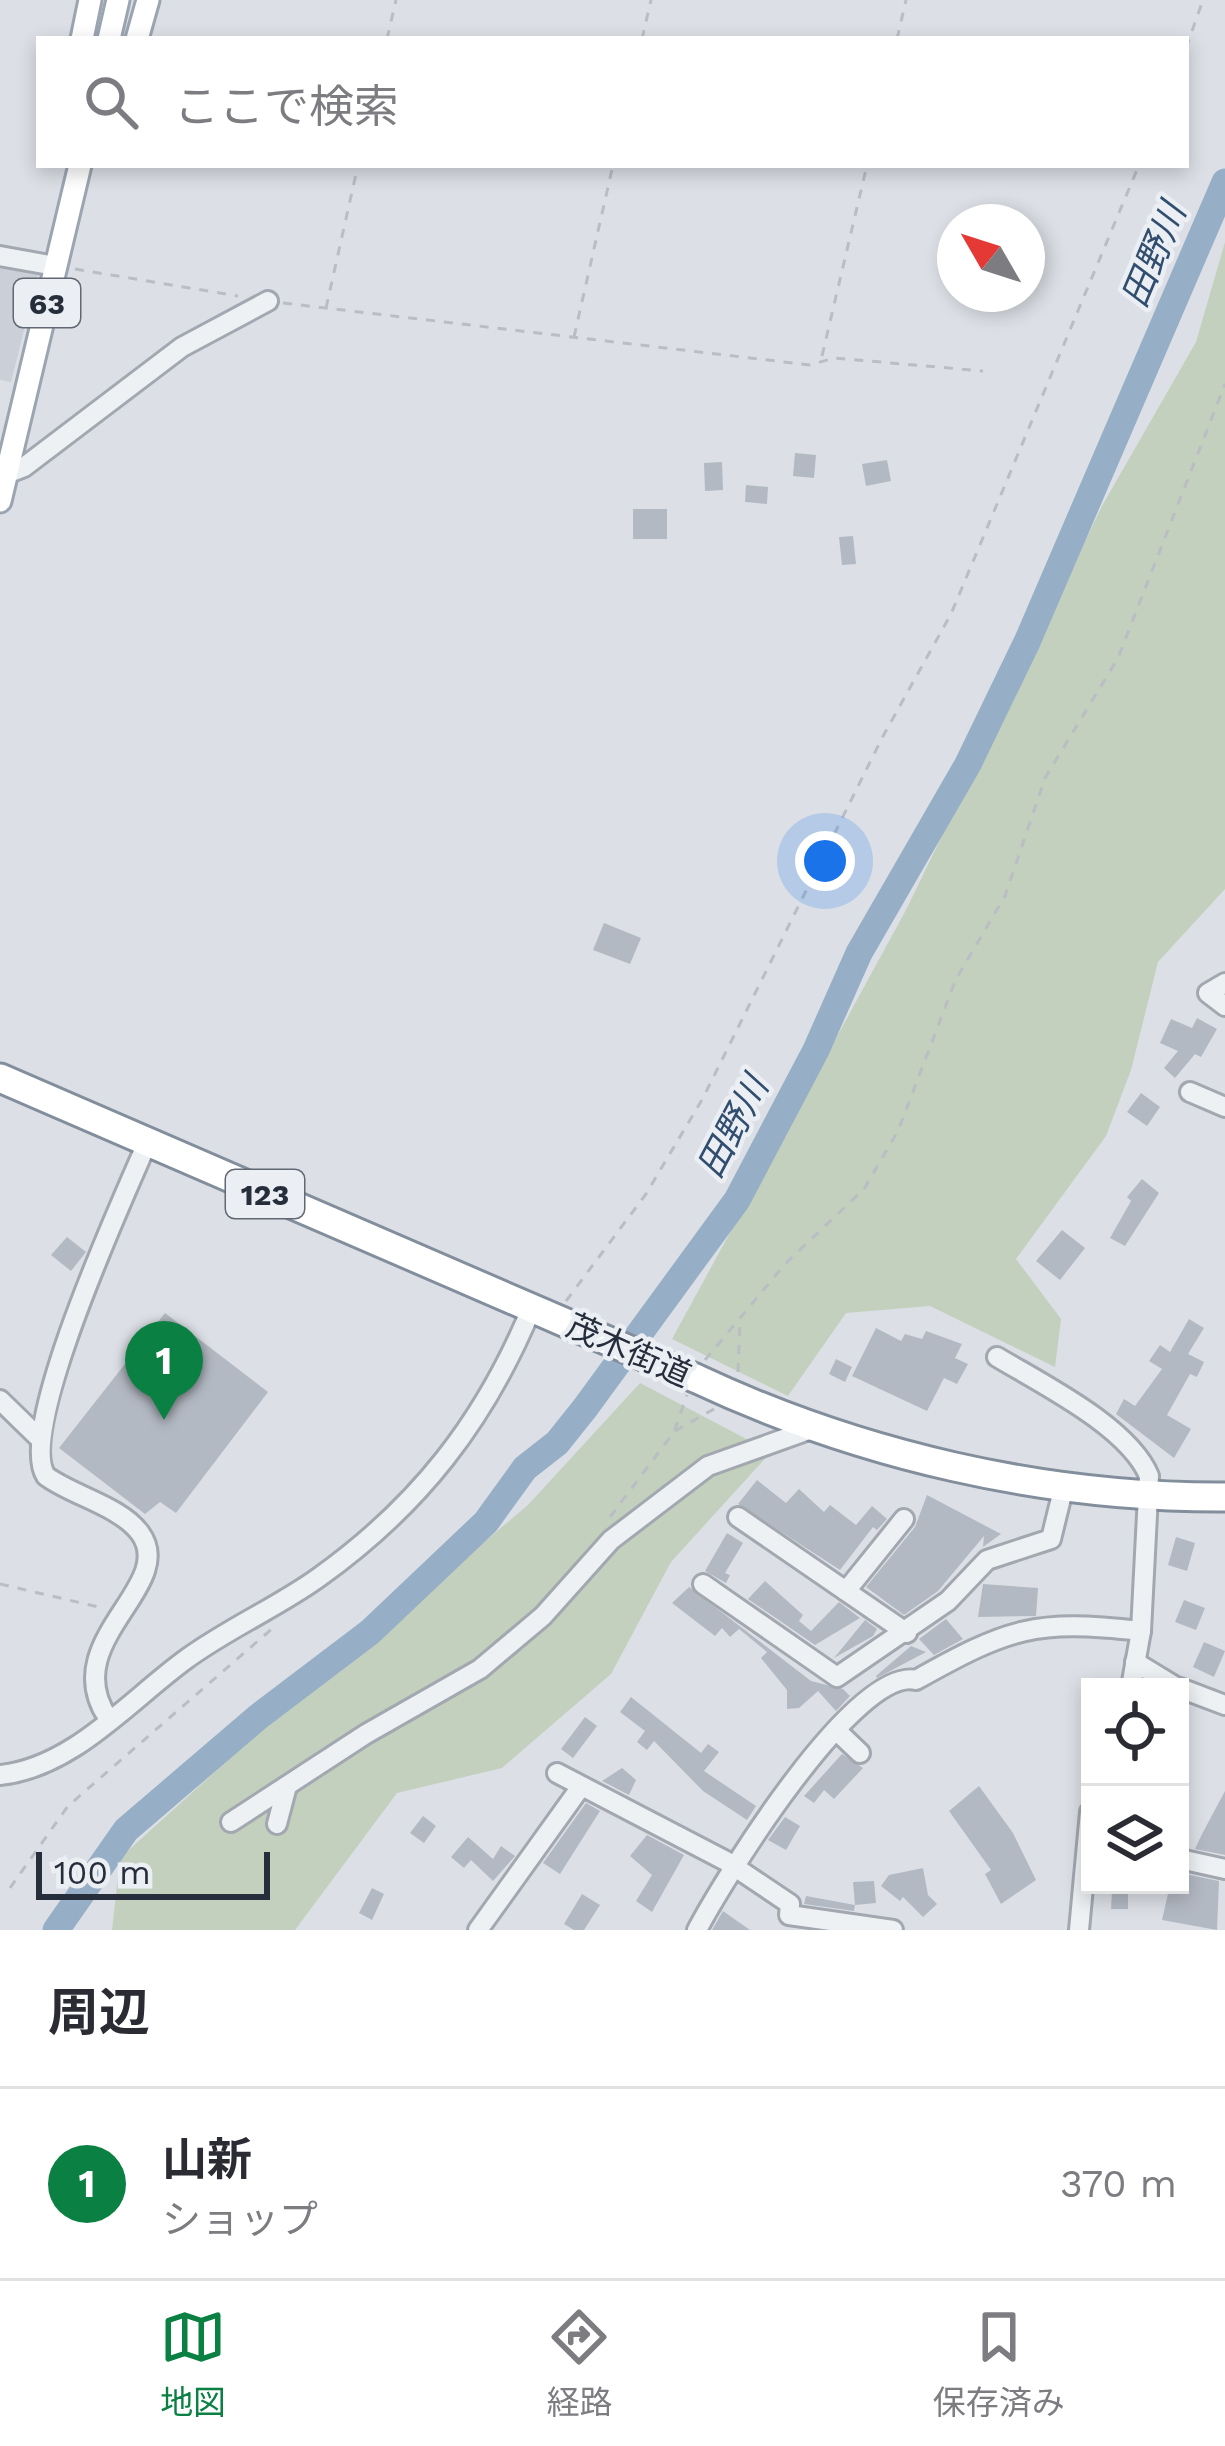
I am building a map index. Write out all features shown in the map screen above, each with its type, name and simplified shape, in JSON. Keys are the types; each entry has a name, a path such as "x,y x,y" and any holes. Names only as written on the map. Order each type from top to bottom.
{"highway":[{"name":"123","path":"0,1078 553,1317"},
{"name":"茂木街道","path":"553,1317 693,1380 817,1427 965,1470 1064,1486 1225,1497"}],"main road":[{"path":"83,36 90,0"},
{"path":"110,36 118,0"},
{"path":"138,36 148,0"},
{"name":"63","path":"0,501 79,168"}],"street":[{"path":"0,256 56,266"},
{"path":"6,474 24,467 182,347 268,302"},
{"path":"1225,983 1208,993 1225,1006"},
{"path":"1190,1093 1225,1107"},
{"path":"109,1718 97,1701 94,1663 145,1572 142,1535 46,1476 37,1436 101,1250 147,1143"},
{"name":"茂木街道","path":"0,1775 47,1763 190,1657 320,1577 454,1452 553,1317"},
{"path":"997,1357 1067,1399 1143,1462 1152,1492 1133,1678"},
{"path":"0,1400 37,1436"},
{"path":"231,1822 480,1669 543,1616 610,1540 708,1466 817,1427"},
{"path":"703,1584 838,1677 948,1601 987,1560 1051,1538 1064,1486"},
{"path":"738,1517 907,1633"},
{"path":"846,1591 904,1520"},
{"path":"698,1930 781,1797 837,1731 885,1686 904,1677 916,1680 981,1642 1060,1622 1141,1631"},
{"path":"1136,1662 1162,1678"},
{"path":"1189,1692 1225,1706"},
{"path":"837,1731 860,1753"},
{"path":"557,1774 734,1868 790,1904 790,1915 893,1930"},
{"path":"277,1824 287,1786"},
{"path":"478,1930 580,1788"},
{"path":"1189,1861 1225,1869"},
{"path":"1079,1930 1083,1894"}],"path":[{"path":"388,36 396,0"},
{"path":"643,36 651,0"},
{"path":"898,36 906,0"},
{"path":"1189,40 1203,0"},
{"path":"326,309 357,168"},
{"path":"574,339 612,168"},
{"path":"821,359 866,168"},
{"path":"553,1317 646,1194 704,1098 883,738 951,614 1138,168"},
{"path":"56,266 268,302 574,339 810,365 821,359 983,371"},
{"path":"674,1432 693,1380 785,1264 863,1189 898,1131 956,979 1005,896 1045,778 1118,658 1225,384"},
{"path":"734,1379 740,1322"},
{"path":"610,1540 614,1506 674,1432 717,1405"},
{"path":"0,1584 119,1616"},
{"path":"10,1888 68,1806 282,1619"}],"shaded area":[{"path":"0,268 38,275 11,382 0,380"}],"green space":[{"path":"1225,242 1225,889 1158,962 1131,1070 1106,1136 1016,1259 1061,1319 1055,1367 930,1306 846,1313 788,1396 672,1339 906,910 1102,506 1196,342"},
{"path":"640,1383 771,1452 671,1562 611,1674 502,1768 397,1793 295,1930 112,1930 120,1858 260,1731 528,1505"}],"building":[{"path":"795,453 816,455 814,478 793,476"},
{"path":"887,460 891,481 866,486 862,464"},
{"path":"722,462 723,490 705,491 704,463"},
{"path":"746,485 768,487 767,504 745,502"},
{"path":"633,509 667,509 667,539 633,539"},
{"path":"853,536 856,564 842,565 839,537"},
{"path":"604,923 641,938 630,964 593,950"},
{"path":"1197,1018 1217,1029 1201,1057 1195,1054 1175,1078 1164,1068 1178,1051 1160,1043 1171,1019 1192,1028"},
{"path":"1141,1093 1160,1107 1147,1126 1127,1112"},
{"path":"1142,1179 1159,1193 1125,1246 1110,1238 1131,1201 1127,1197"},
{"path":"1062,1230 1085,1248 1060,1280 1036,1261"},
{"path":"67,1237 86,1252 71,1271 51,1255"},
{"path":"165,1313 268,1392 176,1513 160,1502 145,1514 59,1448"},
{"path":"1189,1319 1204,1328 1188,1354 1204,1362 1197,1377 1190,1374 1167,1415 1191,1429 1174,1458 1116,1414 1124,1399 1135,1406 1162,1369 1149,1361 1160,1345 1170,1352"},
{"path":"876,1328 901,1341 905,1334 922,1339 926,1331 962,1344 955,1358 968,1364 957,1384 944,1378 927,1411 852,1376"},
{"path":"836,1359 852,1367 845,1382 829,1374"},
{"path":"757,1480 786,1503 799,1489 824,1512 830,1505 856,1525 872,1506 887,1519 877,1530 873,1527 840,1570 738,1504"},
{"path":"927,1495 1001,1534 983,1547 984,1536 938,1591 904,1615 866,1587 915,1527"},
{"path":"727,1533 743,1543 725,1573 730,1575 726,1583 705,1571"},
{"path":"1176,1537 1195,1543 1187,1571 1168,1565"},
{"path":"765,1581 803,1615 799,1621 811,1631 839,1602 860,1618 815,1645 748,1599"},
{"path":"983,1584 1038,1588 1036,1616 978,1617"},
{"path":"689,1587 811,1681 843,1689 850,1696 836,1711 818,1691 799,1708 787,1709 787,1690 761,1658 767,1652 739,1629 730,1637 722,1628 715,1636 672,1603"},
{"path":"1184,1600 1205,1608 1196,1630 1175,1622"},
{"path":"946,1619 963,1639 934,1655 919,1639"},
{"path":"865,1620 877,1629 873,1636 834,1658"},
{"path":"1204,1642 1225,1651 1214,1677 1193,1667"},
{"path":"911,1646 926,1652 877,1678 876,1676"},
{"path":"631,1697 701,1753 708,1744 719,1752 704,1771 756,1806 747,1820 703,1791 654,1741 647,1750 637,1742 645,1731 620,1712"},
{"path":"585,1717 597,1726 573,1758 561,1749"},
{"path":"842,1754 863,1768 834,1799 824,1790 814,1803 804,1796"},
{"path":"622,1768 636,1780 629,1795 602,1781"},
{"path":"979,1786 1013,1833 1036,1880 1001,1904 985,1874 991,1870 949,1811"},
{"path":"1225,1791 1225,1855 1195,1849 1202,1834"},
{"path":"586,1803 600,1811 560,1874 543,1863"},
{"path":"423,1816 436,1826 424,1843 410,1833"},
{"path":"785,1817 800,1826 786,1850 768,1840"},
{"path":"647,1835 684,1855 652,1912 636,1901 652,1875 630,1856"},
{"path":"468,1837 493,1859 501,1846 515,1856 493,1881 471,1860 464,1868 451,1857"},
{"path":"923,1868 928,1895 937,1904 923,1917 903,1897 900,1901 881,1886 889,1875"},
{"path":"1189,1875 1219,1881 1217,1930 1162,1920 1168,1894 1189,1894"},
{"path":"874,1881 876,1903 855,1905 853,1882"},
{"path":"372,1888 384,1894 372,1920 359,1913"},
{"path":"582,1894 600,1905 584,1930 574,1930 564,1924"},
{"path":"1112,1894 1128,1894 1128,1909 1111,1909"},
{"path":"806,1896 855,1905 854,1911 804,1904"},
{"path":"723,1911 750,1930 712,1930"}],"waterway":[{"name":"田野川","path":"56,1930 126,1830 258,1717 370,1632 486,1522 525,1468 557,1443 585,1408 737,1200 816,1050 859,953 968,764 1027,642 1225,182"}],"place":[{"name":"山新","path":"164,1420"}]}
